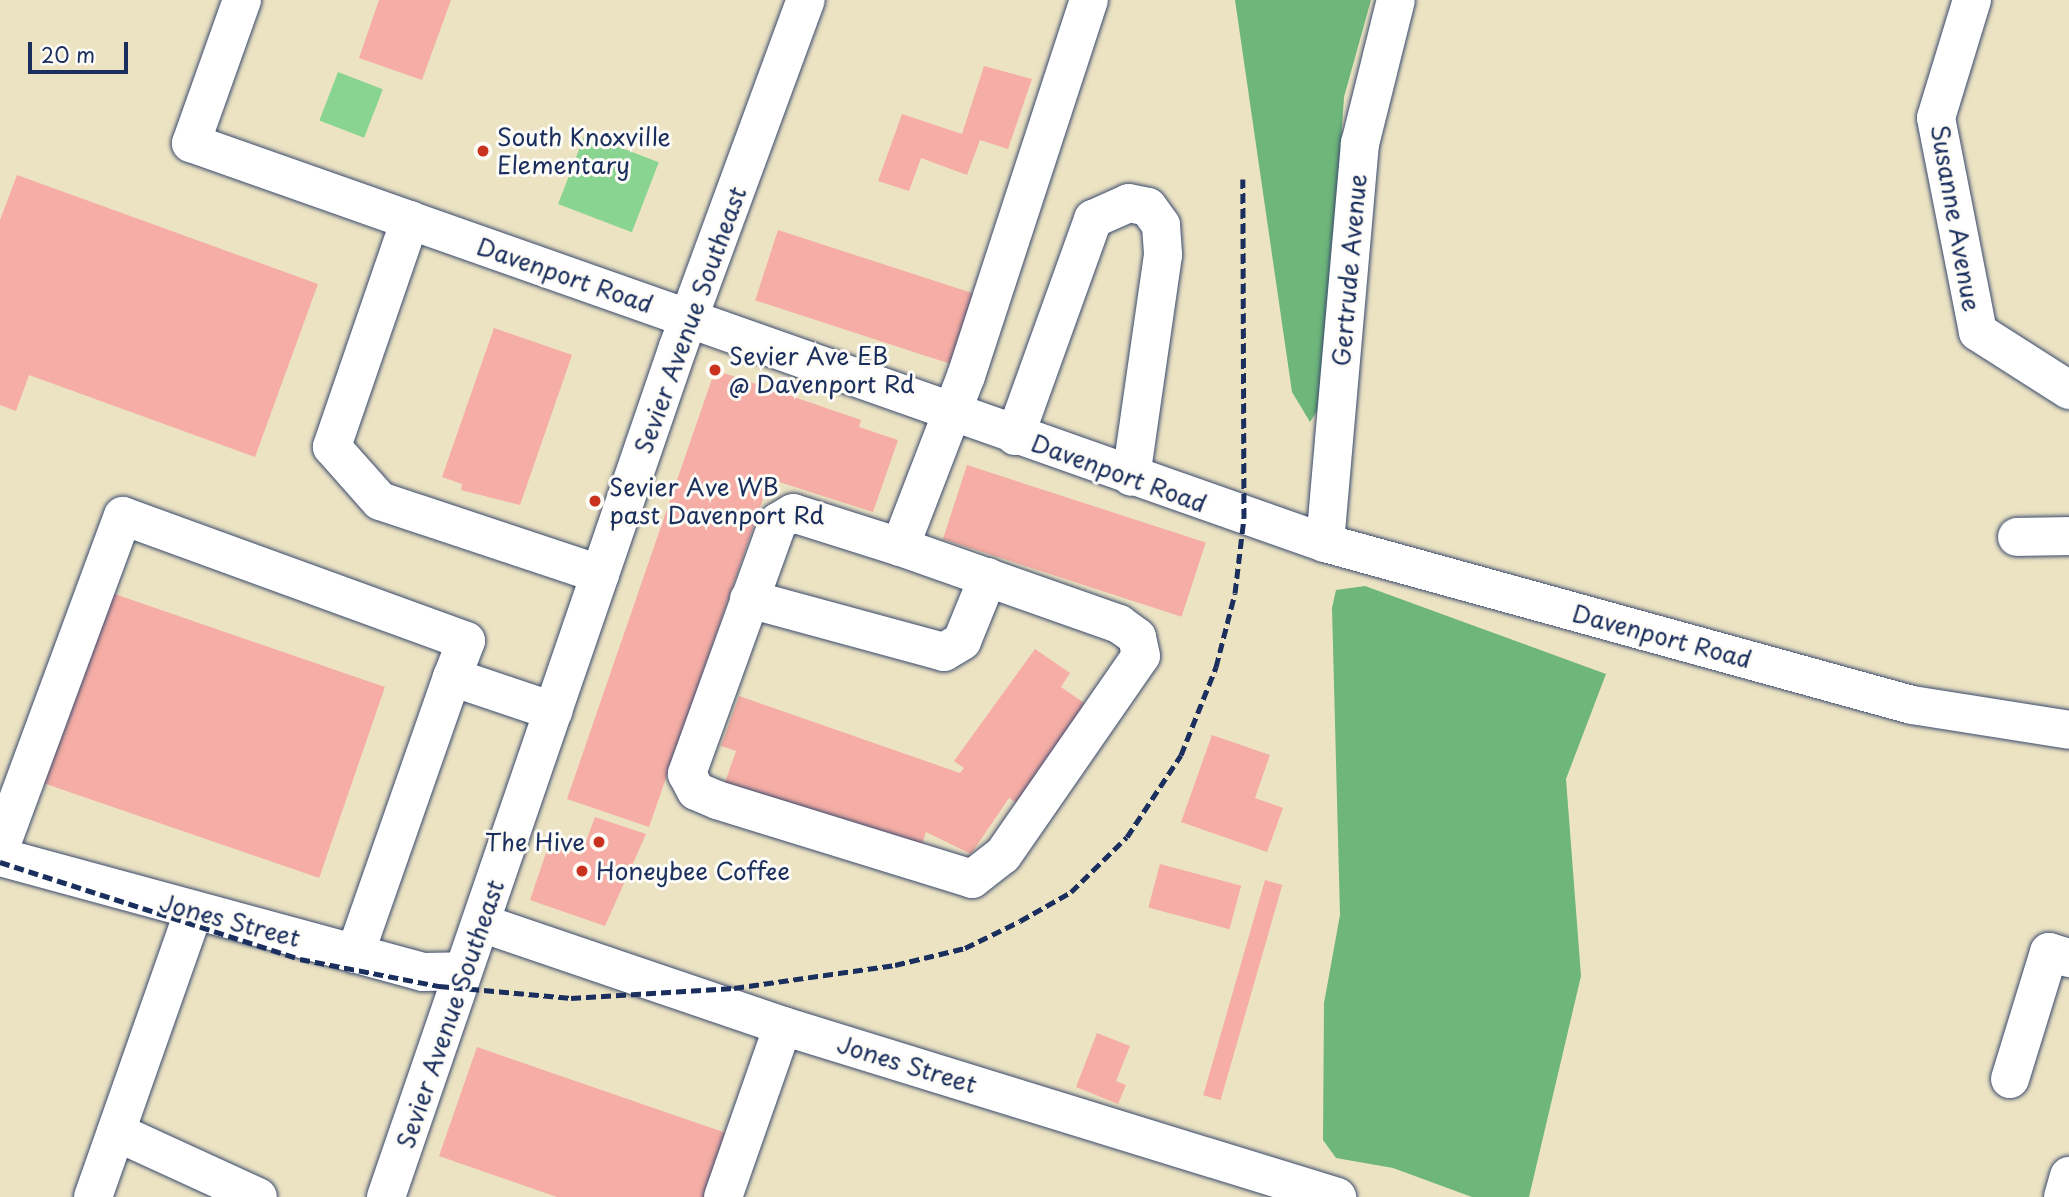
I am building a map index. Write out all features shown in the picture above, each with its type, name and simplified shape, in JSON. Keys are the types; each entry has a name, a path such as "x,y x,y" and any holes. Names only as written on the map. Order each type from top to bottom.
{"street":[{"name":"Davenport Road","path":"242,0 191,143 1131,477 1325,543 1912,705 2069,730"},
{"name":"Sevier Avenue Southeast","path":"392,1195 462,971 481,923 688,319 806,0"},
{"path":"900,547 948,412 966,376 1088,0"},
{"name":"Gertrude Avenue","path":"1325,543 1360,144 1396,0"},
{"name":"Susanne Avenue","path":"1972,0 1936,118 1978,332 2069,390"},
{"path":"1015,436 1093,219 1129,203 1147,208 1161,225 1163,255 1131,477"},
{"path":"410,220 332,447 380,501 600,574"},
{"path":"793,513 900,547 1119,624 1137,637 1142,656 1003,855 972,879 696,791 687,774 778,522 793,513"},
{"path":"0,848 123,516 466,641 355,954"},
{"path":"2017,537 2069,536"},
{"path":"749,599 944,652 962,641 988,577"},
{"path":"453,677 553,711"},
{"name":"Jones Street","path":"0,857 424,972 462,971"},
{"path":"93,1197 194,910"},
{"name":"Jones Street","path":"481,923 783,1026 1337,1197"},
{"path":"2010,1079 2049,952 2069,958"},
{"path":"723,1197 783,1026"},
{"path":"116,1132 258,1197"},
{"path":"2063,1197 2069,1176"}],"green space":[{"path":"1235,0 1371,0 1344,97 1324,400 1310,422 1292,392"},
{"path":"338,72 383,89 364,138 319,121"},
{"path":"585,134 659,162 632,232 558,204"},
{"path":"1365,586 1606,674 1566,779 1581,976 1529,1197 1472,1197 1393,1168 1336,1158 1323,1140 1324,1003 1340,915 1332,608 1336,590"}],"building":[{"path":"379,0 451,0 422,80 359,58"},
{"path":"984,66 1032,79 1008,149 980,140 967,175 921,158 909,191 878,181 902,114 962,134"},
{"path":"17,175 318,284 255,457 29,375 16,411 0,405 0,220"},
{"path":"778,230 984,297 962,367 755,300"},
{"path":"494,328 572,355 520,505 461,490 462,484 442,477"},
{"path":"715,370 861,420 859,427 898,440 873,512 770,479 649,827 567,799"},
{"path":"967,465 1206,543 1182,617 943,539"},
{"path":"106,591 385,687 319,878 40,782"},
{"path":"1035,649 1070,673 1061,687 1090,707 1023,807 1009,798 971,854 926,832 919,853 724,785 736,751 721,746 739,696 960,773 964,768 954,761"},
{"path":"1212,735 1270,755 1255,798 1283,808 1267,852 1181,822"},
{"name":"Honeybee Coffee","path":"595,817 646,834 605,926 530,900 549,844 581,855"},
{"path":"1160,864 1241,886 1229,929 1148,907"},
{"path":"1265,880 1282,885 1221,1100 1203,1095"},
{"path":"1097,1033 1130,1046 1116,1081 1126,1085 1118,1104 1076,1087"},
{"path":"477,1047 726,1133 704,1197 557,1197 439,1156"}],"railway":[{"path":"0,862 300,959 439,986 571,998 734,988 895,965 965,948 1020,921 1071,892 1127,837 1181,755 1216,667 1235,593 1244,518 1243,179"}],"place":[{"name":"South Knoxville Elementary","path":"483,151"},
{"name":"Sevier Ave EB @ Davenport Rd","path":"715,370"},
{"name":"Sevier Ave WB past Davenport Rd","path":"595,501"},
{"name":"The Hive","path":"599,842"},
{"name":"Honeybee Coffee","path":"582,871"}]}
